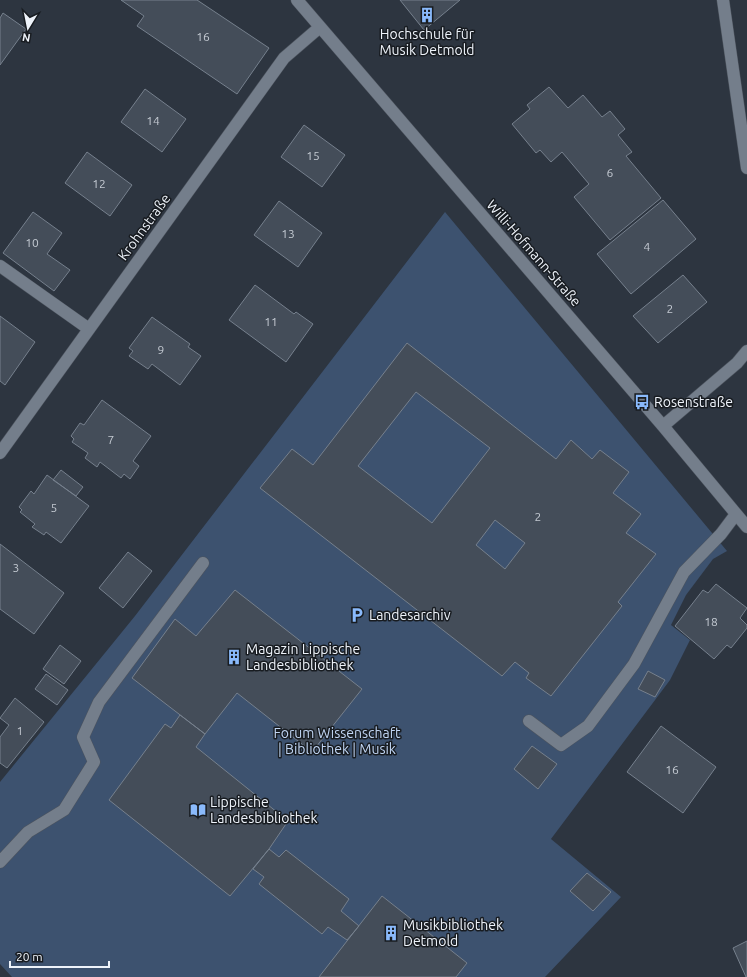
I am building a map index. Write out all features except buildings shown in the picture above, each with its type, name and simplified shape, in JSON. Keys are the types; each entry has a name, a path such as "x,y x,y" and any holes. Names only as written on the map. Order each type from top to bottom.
{"street":[{"name":"Willi-Hofmann-Straße","path":"297,0 747,526"},
{"path":"723,0 747,168"},
{"name":"Krohnstraße","path":"0,453 284,58 320,27"},
{"path":"0,266 89,329"},
{"path":"663,426 737,364 747,351"},
{"path":"529,721 561,745 588,726 634,664 684,572 721,534 736,514"},
{"path":"0,862 28,832 64,810 94,762 83,737 99,702 203,563"}],"green space":[{"name":"Forum Wissenschaft | Bibliothek | Musik","path":"445,212 727,551 713,559 686,595 671,625 690,640 670,680 551,839 621,897 545,977 12,977 0,964 0,782 135,616"}],"place":[{"name":"Hochschule für Musik Detmold","path":"427,15"},
{"name":"Rosenstraße","path":"642,402"},
{"name":"Landesarchiv","path":"357,615"},
{"name":"Magazin Lippische Landesbibliothek","path":"234,657"},
{"name":"Lippische Landesbibliothek","path":"198,810"},
{"name":"Musikbibliothek Detmold","path":"391,933"}]}
